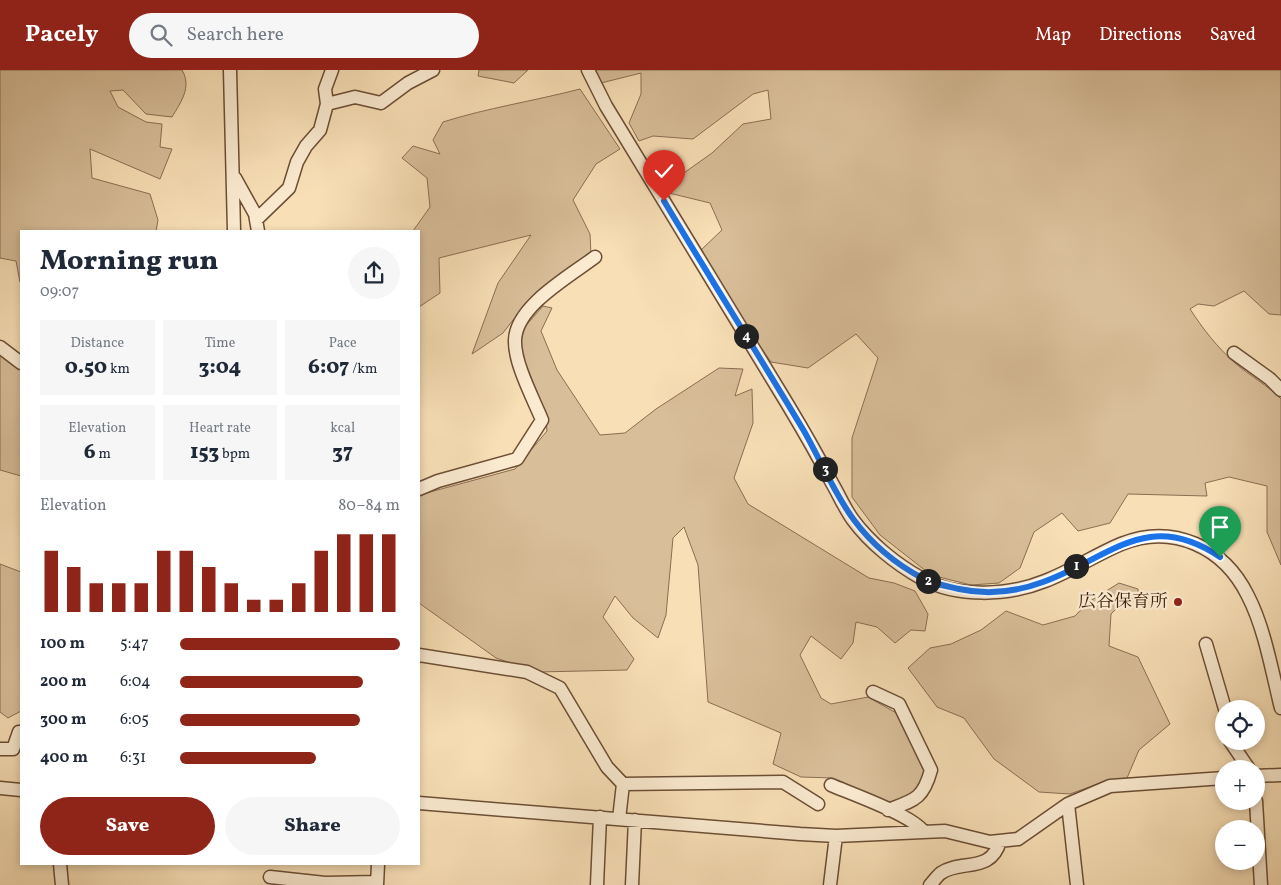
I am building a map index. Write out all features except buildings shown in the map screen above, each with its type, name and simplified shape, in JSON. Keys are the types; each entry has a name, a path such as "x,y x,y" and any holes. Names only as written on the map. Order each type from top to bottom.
{"street":[{"path":"230,70 234,230"},
{"path":"234,176 257,226 289,188 297,162 306,146 320,130 327,104 325,89 332,70"},
{"path":"327,104 355,97 381,102 408,82 433,70"},
{"path":"588,70 611,114 805,433 853,519 876,544 899,564 923,579 939,585 990,593 1044,582 1123,543 1159,536 1180,538 1201,545 1220,557 1234,573 1249,597 1265,646 1281,708"},
{"path":"420,489 438,481 517,460 542,420 516,355 515,339 520,320 542,296 595,257"},
{"path":"0,347 20,362"},
{"path":"1234,353 1270,378 1281,390"},
{"path":"1206,644 1223,700"},
{"path":"420,655 527,672 560,688 607,767 623,784 783,782 818,804"},
{"path":"873,692 899,704 931,770 926,788 916,800 888,810"},
{"path":"0,749 13,749 20,732"},
{"path":"1265,776 1281,775"},
{"path":"420,803 836,836 945,831 990,842 1018,839 1068,804 1110,786 1215,779"},
{"path":"619,819 623,784"},
{"path":"831,785 920,826 924,832"},
{"path":"0,788 20,790"},
{"path":"1068,804 1077,885"},
{"path":"1257,810 1261,885"},
{"path":"597,885 600,817"},
{"path":"632,885 635,820"},
{"path":"830,885 836,836"},
{"path":"930,885 942,873 976,865 992,857 998,850 1000,841"},
{"path":"60,865 62,885"},
{"path":"270,865 270,881 377,884 378,865"}],"shaded area":[{"path":"0,70 182,70 185,76 186,88 182,100 172,117 146,114 123,90 110,91 118,107 146,122 162,124 160,147 172,149 160,179 90,149 92,178 150,194 158,220 156,230 20,230 20,282 16,261 0,258"},
{"path":"479,70 528,70 514,83 478,76"},
{"path":"594,70 1281,70 1281,315 1269,314 1244,291 1214,306 1198,304 1190,309 1211,338 1228,357 1281,399 1281,565 1267,532 1267,486 1229,477 1205,483 1207,496 1128,494 1110,523 1078,531 1062,513 1034,532 1020,568 999,583 971,585 931,575 880,535 852,497 852,438 878,358 856,334 808,368 771,362 736,312 701,250 722,230 710,203 669,193 658,171 681,175 712,153 743,124 771,119 768,90 753,94 693,139 653,136 639,141 629,123 641,94 641,73 601,83"},
{"path":"580,89 620,149 596,164 573,200 590,234 591,255 523,307 503,333 472,354 498,283 531,235 439,258 440,293 420,306 420,230 414,230 430,207 427,178 402,158 413,146 440,154 433,140 443,122"},
{"path":"543,306 552,308 541,331 557,370 600,435 625,433 656,409 719,368 743,369 735,396 752,389 753,423 734,478 748,504 869,578 894,583 915,591 928,614 925,631 911,630 895,643 877,627 856,622 853,643 841,659 811,636 800,655 821,698 831,704 868,697 898,714 925,772 919,786 912,794 888,805 833,778 801,777 773,764 781,733 708,702 698,565 684,527 673,538 666,615 658,638 633,618 615,596 603,617 634,659 627,670 538,672 496,658 420,604 420,495 515,469 547,431 545,412 521,352 522,330"},
{"path":"0,350 20,365 20,476 0,470"},
{"path":"0,564 20,572 20,712 8,718 0,712"},
{"path":"1119,583 1138,589 1139,599 1126,599 1111,614 1109,646 1138,657 1170,724 1139,750 1127,778 1106,781 1070,794 1039,792 994,759 964,718 937,707 908,668 930,648 951,644 981,630 1006,611 1043,625 1075,616 1087,603"}],"place":[{"name":"広谷保育所","path":"1178,602"}],"route":[{"path":"664,201 805,433 853,519 876,544 899,564 923,579 939,585 967,591 990,593 1044,582 1123,543 1159,536 1180,538 1201,545 1220,557"}]}
